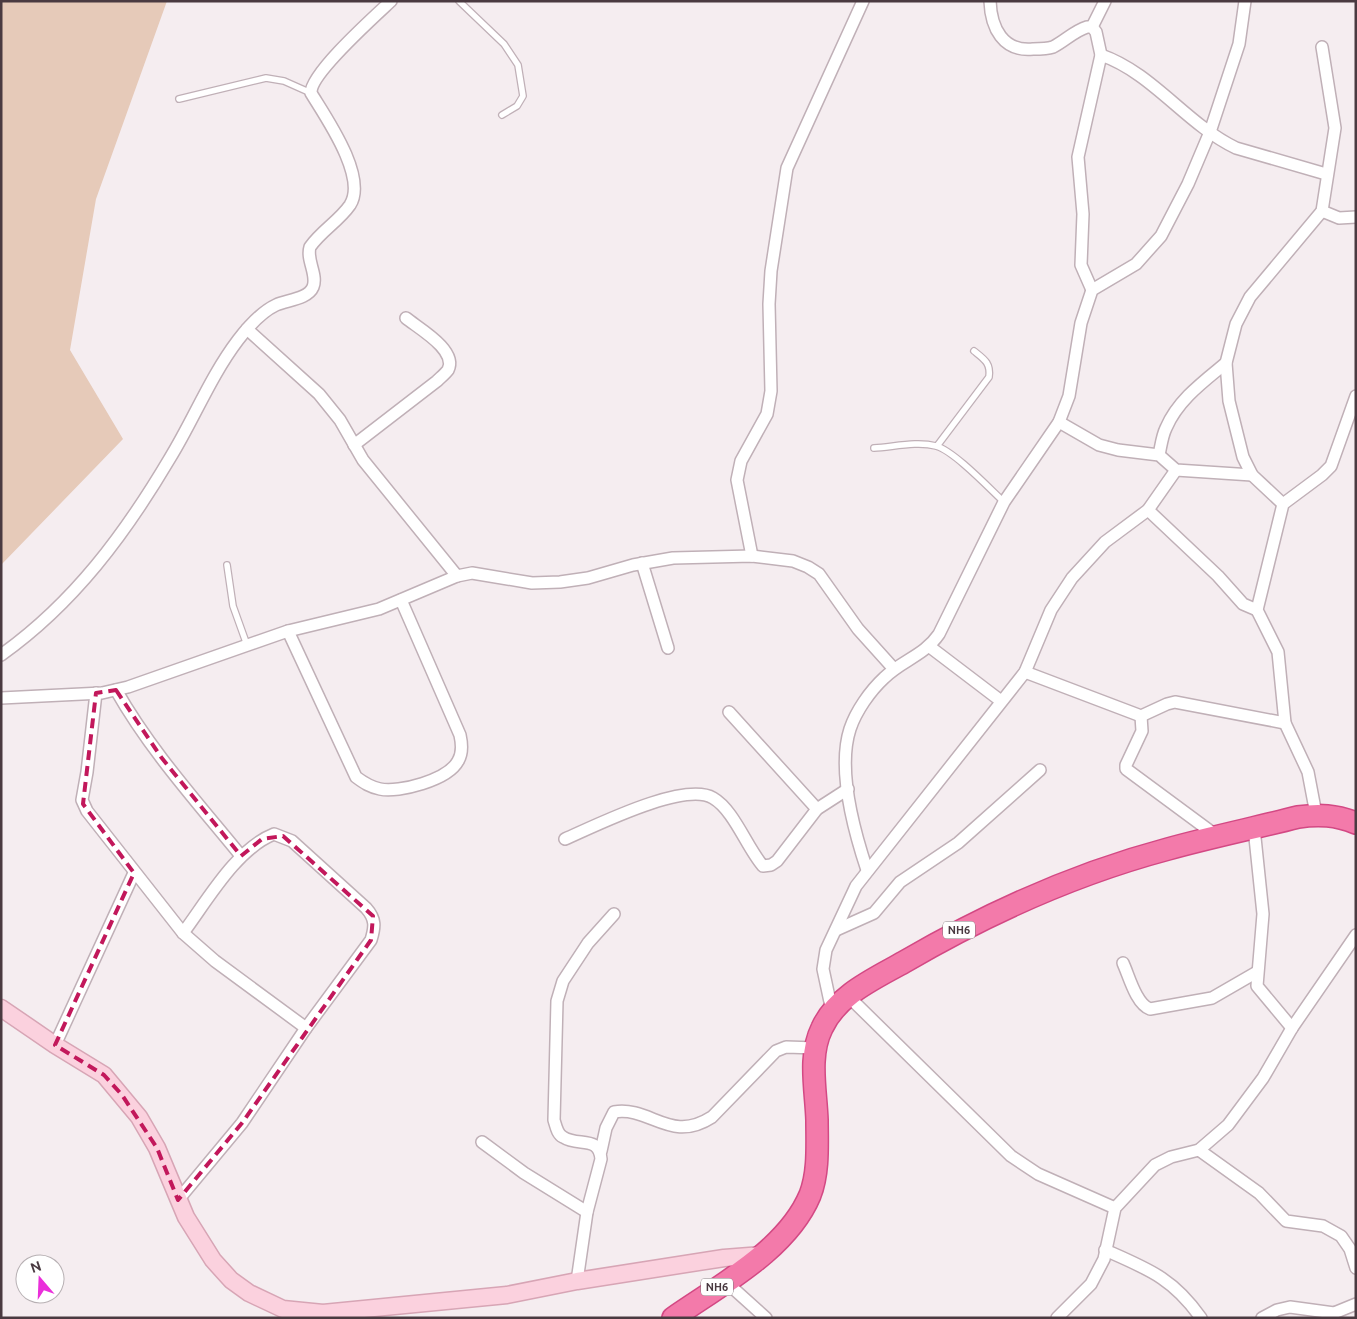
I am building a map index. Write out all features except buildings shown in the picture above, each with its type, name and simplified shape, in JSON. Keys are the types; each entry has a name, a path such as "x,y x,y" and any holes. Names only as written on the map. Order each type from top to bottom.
{"highway":[{"name":"NH6","path":"673,1318 762,1255 796,1221 811,1194 817,1152 814,1068 816,1048 821,1029 832,1010 848,996 963,928 1018,902 1105,869 1168,849 1316,814 1332,815 1356,823"}],"street":[{"path":"1,654 29,635 62,606 111,550 170,458 221,364 246,329 268,309 310,292 314,285 308,252 310,247 352,203 353,181 350,163 344,148 311,92 312,83 323,68 391,1"},
{"path":"752,556 737,480 741,461 767,414 771,391 769,304 787,168 863,1"},
{"path":"990,1 991,16 996,30 1006,42 1021,51 1049,48 1082,28 1092,27"},
{"path":"1092,27 1105,1"},
{"path":"867,870 859,845 848,788 846,749 850,730 856,715 882,680 894,669 930,647 939,634 1004,502 1059,422 1069,396 1081,323 1092,290 1136,264 1161,236 1188,184 1210,132 1239,44 1245,1"},
{"path":"1092,27 1096,32 1101,55 1078,157 1083,214 1081,265 1092,290"},
{"path":"1283,504 1252,475 1243,457 1234,429 1226,363 1236,324 1250,297 1322,211 1326,174 1330,167 1335,128 1322,47"},
{"path":"1101,55 1129,67 1182,112 1236,148 1326,174"},
{"path":"1322,211 1339,218 1356,217"},
{"path":"354,445 437,381 448,369 449,360 439,343 406,318"},
{"path":"246,329 319,394 340,420 364,460 457,576"},
{"path":"1159,455 1165,429 1181,404 1198,385 1226,363"},
{"path":"1257,610 1283,504 1331,466 1356,396"},
{"path":"1059,422 1099,444 1118,450 1159,455 1176,470 1252,475"},
{"path":"832,1010 823,969 826,950 856,886 867,870 919,809 1025,672 1051,610 1072,578 1105,542 1148,510 1176,470"},
{"path":"1148,510 1218,576 1243,604 1257,610 1278,652 1285,723 1308,772 1316,814"},
{"path":"1,698 96,694 116,690 288,631 379,609 457,576 472,573 532,583 560,582 588,578 673,558 752,556 793,562 808,567 819,574 858,629 894,669"},
{"path":"642,564 668,648"},
{"path":"288,631 356,777 366,785 382,790 423,784 436,780 457,762 462,748 460,735 401,600"},
{"path":"930,647 1002,701"},
{"path":"1025,672 1141,716 1175,702 1285,723"},
{"path":"116,690 130,715 161,757 241,856"},
{"path":"96,694 83,804 134,873 183,933 215,961 306,1028"},
{"path":"729,712 817,809"},
{"path":"1141,716 1142,731 1126,765 1126,769 1218,837"},
{"path":"836,930 874,913 900,882 958,843 1040,770"},
{"path":"565,839 644,805 667,798 704,794 714,798 726,811 763,866 771,865 817,809 848,788"},
{"path":"1254,828 1263,914 1261,955 1256,981 1260,990 1292,1028"},
{"path":"178,1200 242,1123 306,1028 371,940 374,928 373,916 292,841 274,834 262,839 241,856 183,933"},
{"path":"55,1045 134,873"},
{"path":"601,1152 595,1145 564,1138 557,1131 554,1120 558,1001 563,981 570,969 588,942 614,914"},
{"path":"1057,1318 1090,1284 1104,1259 1115,1208 1155,1165 1171,1157 1199,1150 1238,1114 1263,1078 1292,1028 1356,935"},
{"path":"1123,964 1138,997 1143,1005 1150,1009 1212,998 1257,972"},
{"path":"848,996 1011,1156 1038,1174 1115,1208"},
{"path":"1,1008 55,1045 104,1075 139,1117 157,1148 178,1200 213,1260 231,1280 249,1293 283,1309 323,1313 370,1313 507,1295 577,1280 724,1258 762,1255"},
{"path":"577,1280 587,1212 601,1160 606,1128 614,1112 628,1112 682,1128 703,1123 712,1117 776,1050 786,1047 816,1048"},
{"path":"482,1142 524,1173 587,1212"},
{"path":"1199,1150 1259,1193 1286,1222 1323,1226 1341,1236 1350,1249 1356,1268"},
{"path":"1105,1250 1169,1281 1189,1300 1201,1318"},
{"path":"725,1281 766,1318"},
{"path":"1262,1318 1277,1310 1290,1308 1334,1312 1356,1304"}],"lane":[{"path":"459,1 504,44 518,66 523,96 518,106 502,115"},
{"path":"179,99 266,78 284,81 311,92"},
{"path":"937,446 989,377 990,369 988,362 974,351"},
{"path":"874,448 919,444 937,446 952,455 1004,502"},
{"path":"227,565 233,606 247,645"}],"highlighted area":[{"path":"116,690 161,757 241,856 262,839 283,836 373,916 371,940 242,1123 178,1200 157,1148 122,1095 104,1075 55,1045 134,873 83,804 96,693"}],"shaded area":[{"path":"1,1 167,1 96,199 70,350 123,439 1,565"}]}
